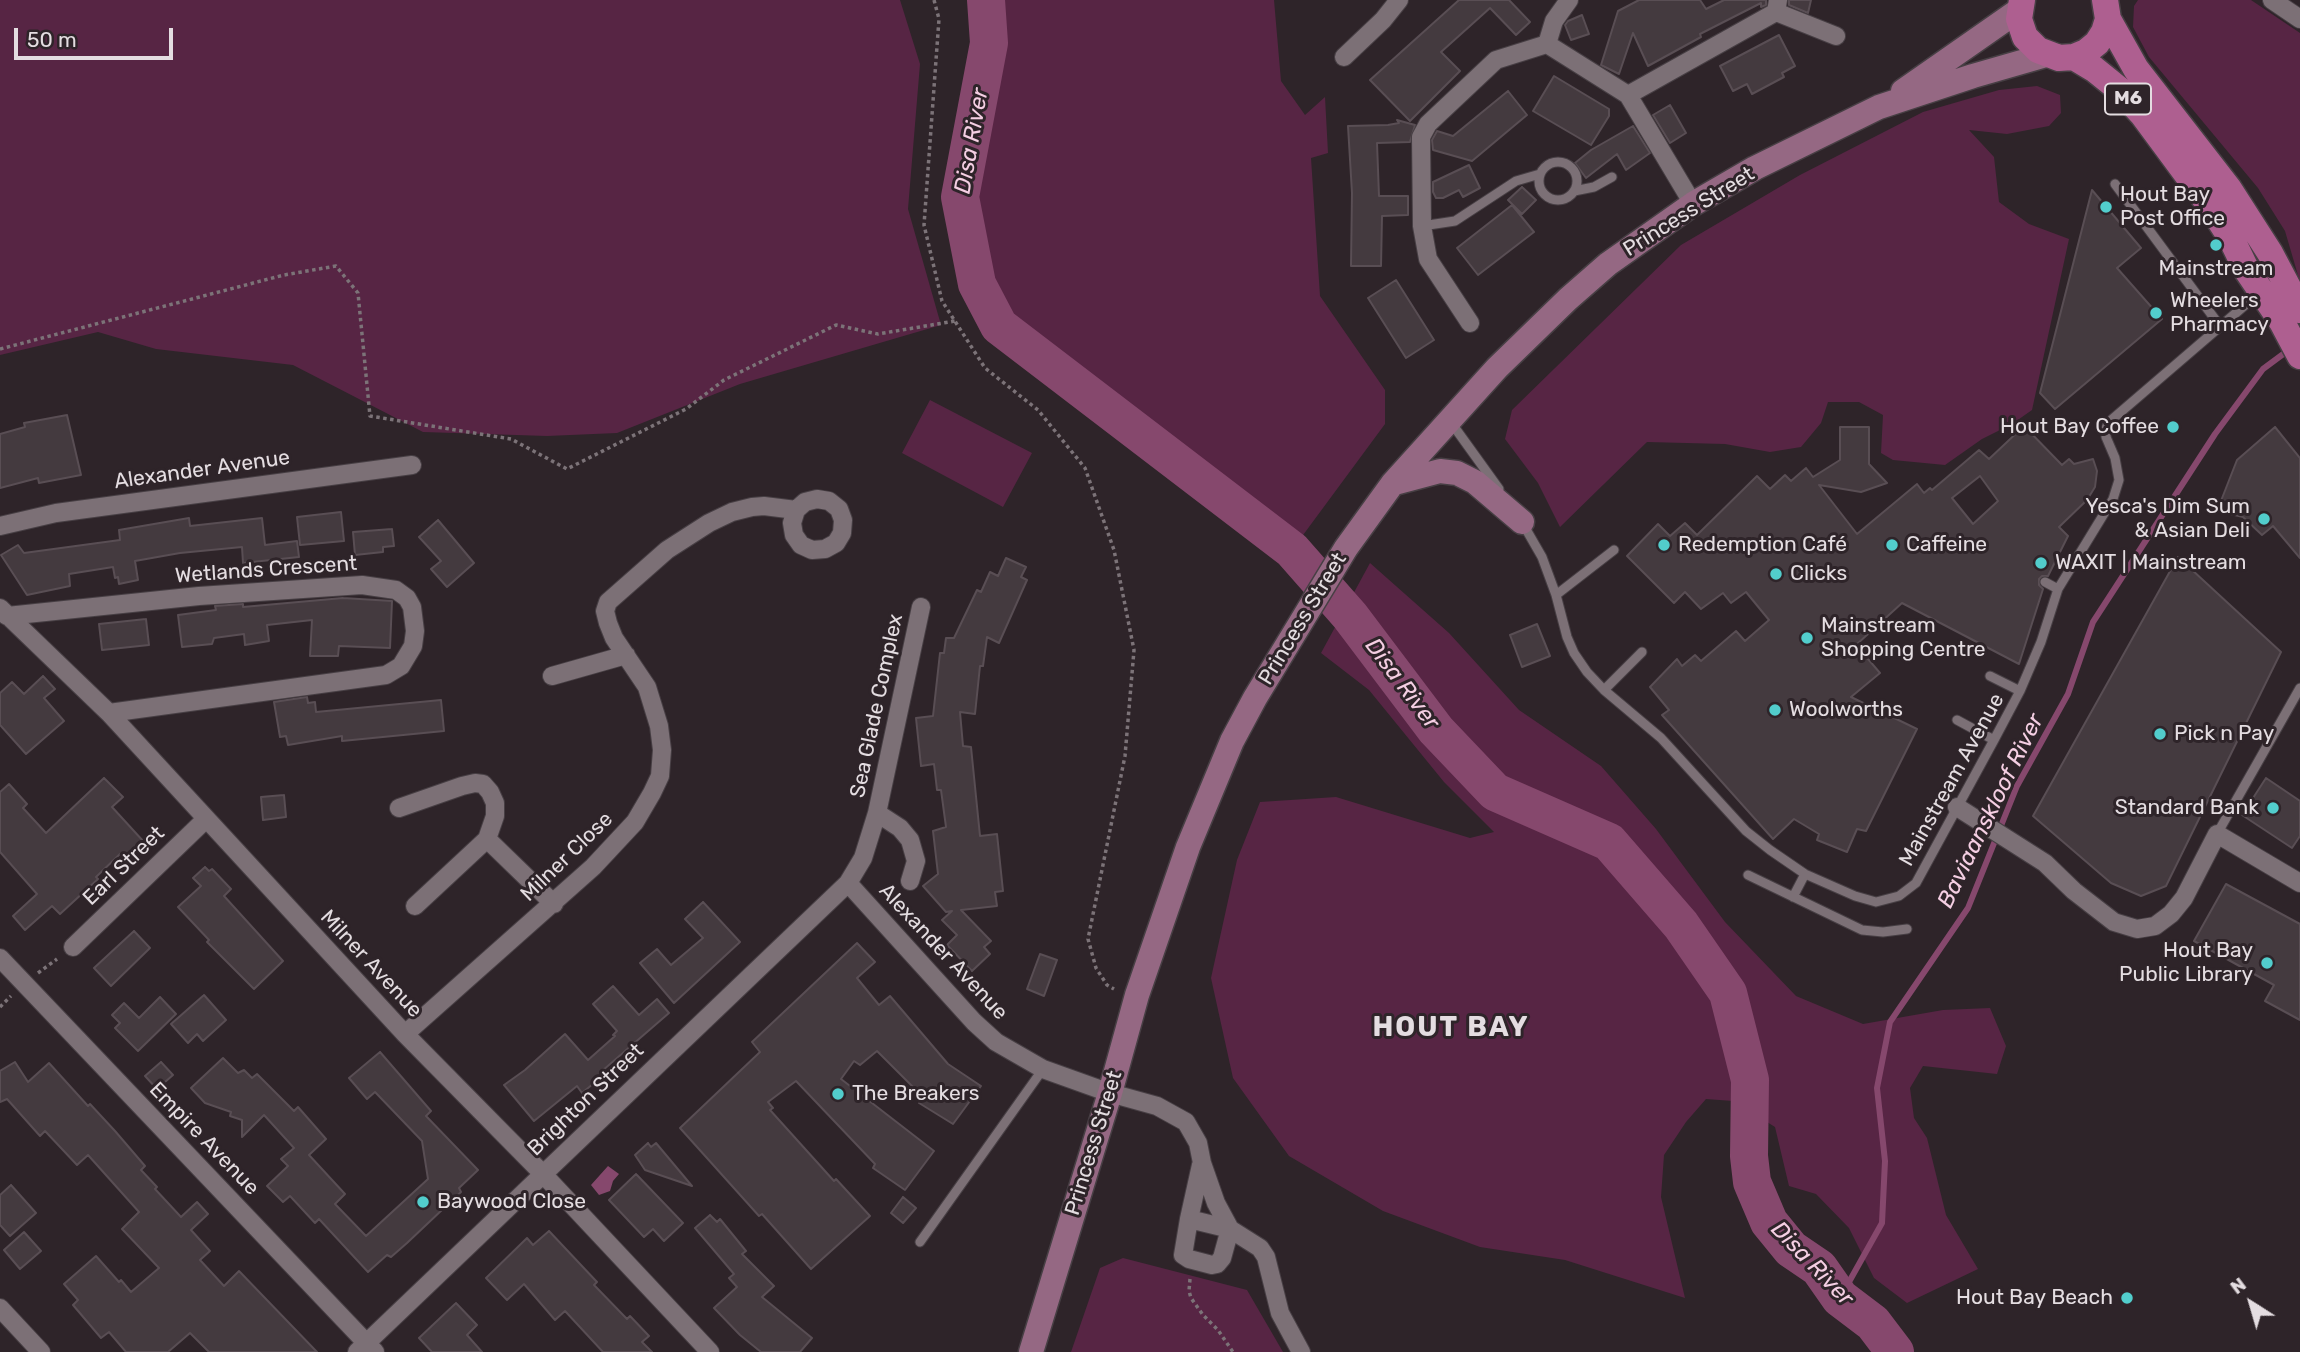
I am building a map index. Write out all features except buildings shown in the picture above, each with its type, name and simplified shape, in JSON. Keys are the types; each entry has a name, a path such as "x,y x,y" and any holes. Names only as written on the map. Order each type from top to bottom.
{"main road":[{"path":"2021,5 2021,28 2031,44 2046,55 2074,57"},
{"name":"M6","path":"2074,57 2097,43 2104,32 2108,6"},
{"name":"M6","path":"2108,6 2136,69 2198,148 2270,253 2291,316 2300,356"},
{"name":"M6","path":"2074,57 2114,85 2143,114 2211,207 2231,238 2246,269 2262,290 2291,316"},
{"path":"2242,209 2241,224 2269,271 2262,290"}],"street":[{"path":"1343,57 1399,0"},
{"path":"1547,44 1554,21 1569,0"},
{"path":"2272,0 2300,19"},
{"name":"Princess Street","path":"1880,107 2021,5"},
{"path":"1628,95 1777,6 1836,36"},
{"path":"1470,323 1427,259 1422,226 1420,137 1423,130 1496,60 1547,44 1628,95 1693,204"},
{"name":"Princess Street","path":"1031,1352 1137,995 1188,847 1232,741 1294,631 1346,548 1393,484 1449,419 1524,340 1608,264 1693,204 1767,162 1880,107 2046,55"},
{"name":"Alexander Avenue","path":"0,526 55,513 412,465"},
{"path":"1393,484 1429,473 1457,473 1475,482 1522,522"},
{"name":"Milner Close","path":"405,1034 554,904 614,846 635,822 660,776 662,750 659,726 647,687 614,638 605,611 608,602 667,550 732,512 764,506 796,510"},
{"name":"Wetlands Crescent","path":"4,612 362,585 396,590 407,598 412,607 415,631 413,646 401,666 386,675 109,713"},
{"name":"Sea Glade Complex","path":"848,883 863,858 877,813 921,607"},
{"name":"Milner Avenue","path":"4,612 109,713 405,1034 542,1173 709,1352"},
{"path":"552,676 626,655"},
{"path":"399,808 469,783 482,784 493,795 496,809 487,839 415,906"},
{"path":"1957,807 2045,863 2074,891 2114,922 2137,929 2155,926 2171,914 2184,898 2217,834 2300,883"},
{"name":"Sea Glade Complex","path":"877,813 900,828 910,840 916,861 910,881"},
{"name":"Earl Street","path":"73,947 206,819"},
{"path":"487,839 554,904"},
{"name":"Alexander Avenue","path":"848,883 965,1012 996,1042 1043,1069 1110,1093 1157,1106 1186,1122 1198,1143 1216,1203 1230,1229"},
{"name":"Brighton Street","path":"366,1349 542,1173 848,883"},
{"name":"Empire Avenue","path":"0,958 366,1349"},
{"path":"1202,1163 1183,1255 1189,1259 1217,1264 1222,1258 1230,1229"},
{"path":"1189,1219 1230,1229 1264,1252 1280,1313 1301,1352"},
{"path":"0,1308 41,1352"}],"lane":[{"path":"1422,226 1455,221 1516,181 1540,174 1549,164 1561,162 1572,168 1577,179 1574,191 1564,199 1552,199 1542,192 1540,174"},
{"path":"1574,191 1594,187 1612,177"},
{"path":"2115,184 2220,326"},
{"name":"Mainstream Avenue","path":"1449,419 1522,522 1542,557 1567,637 1587,672 1604,690 1661,738 1746,831 1805,873 1855,896 1876,902 1899,896 1916,883 2020,691 2041,642 2058,589 2113,499 2119,480 2115,458 2106,437 2109,422 2262,290"},
{"path":"1556,595 1614,550"},
{"path":"2045,582 2058,589"},
{"path":"1604,690 1642,652"},
{"path":"1990,676 2020,691"},
{"path":"2217,834 2300,688"},
{"path":"1957,720 1994,740"},
{"path":"1793,897 1805,873"},
{"path":"1748,875 1862,930 1883,932 1907,929"},
{"path":"920,1242 1043,1069"}],"path":[{"path":"934,0 939,19 924,225 942,302 985,368 1038,410 1085,468 1114,550 1134,650 1125,756 1088,939 1096,968 1107,985 1114,989"},
{"path":"0,349 284,275 336,266 358,293 370,416 511,439 567,468 686,409 724,380 836,325 878,334 955,321"},
{"path":"1189,1259 1191,1298 1203,1315 1219,1330 1233,1352"}],"shaded area":[{"path":"0,0 900,0 920,64 908,209 941,325 740,384 617,433 547,436 423,432 293,365 156,349 98,332 0,355"},
{"path":"986,0 1274,0 1281,81 1305,115 1325,97 1328,153 1311,158 1320,296 1385,390 1385,424 1292,550 999,326 977,284 960,197 989,43"},
{"path":"2138,0 2251,0 2300,33 2300,282 2285,231 2258,188 2149,57 2133,27 2134,6"},
{"path":"2037,86 2060,95 2061,113 2049,126 2007,134 1969,130 1994,157 1999,202 2029,224 2069,239 2032,410 1982,439 1945,465 1893,460 1881,453 1883,415 1859,402 1828,402 1821,423 1801,447 1770,452 1725,444 1647,442 1560,527 1538,483 1505,439 1512,410 1681,245 1800,175 1923,112 1999,90"},
{"path":"930,400 1032,453 1003,507 902,453"},
{"path":"1370,563 1449,633 1519,710 1601,766 1656,829 1725,922 1796,996 1863,1024 1943,1010 1990,1008 2006,1046 1997,1074 1923,1066 1910,1088 1914,1118 1927,1138 1946,1215 1978,1269 1907,1303 1874,1278 1849,1228 1816,1194 1789,1186 1775,1127 1733,1101 1706,1099 1686,1122 1664,1155 1661,1197 1685,1298 1565,1260 1480,1247 1383,1211 1289,1156 1233,1078 1211,978 1237,860 1260,802 1336,797 1470,838 1494,832 1444,782 1369,690 1321,653"},
{"path":"608,1166 619,1174 610,1191 599,1195 591,1185"},
{"path":"1123,1258 1247,1290 1283,1352 1071,1352 1100,1268"}],"waterway":[{"name":"Disa River","path":"986,0 989,43 960,197 977,284 999,326 1292,550 1350,616 1436,730 1495,792 1609,842 1681,925 1728,993 1750,1080 1749,1156 1752,1182 1769,1222 1791,1249 1819,1268 1840,1298 1873,1323 1895,1352"},
{"name":"Baviaanskloof River","path":"1840,1298 1882,1223 1885,1161 1877,1088 1890,1022 1968,908 2017,786 2068,694 2093,622 2215,434 2263,369 2290,349"}],"place":[{"name":"Hout Bay Post Office","path":"2106,207"},
{"name":"Mainstream","path":"2216,245"},
{"name":"Wheelers Pharmacy","path":"2156,313"},
{"name":"Hout Bay Coffee","path":"2173,427"},
{"name":"Yesca's Dim Sum & Asian Deli","path":"2264,519"},
{"name":"Redemption Café","path":"1664,545"},
{"name":"Caffeine","path":"1892,545"},
{"name":"WAXIT | Mainstream","path":"2041,563"},
{"name":"Clicks","path":"1776,574"},
{"name":"Mainstream Shopping Centre","path":"1807,638"},
{"name":"Woolworths","path":"1775,710"},
{"name":"Pick n Pay","path":"2160,734"},
{"name":"Standard Bank","path":"2273,808"},
{"name":"Hout Bay Public Library","path":"2267,963"},
{"name":"The Breakers","path":"838,1094"},
{"name":"Baywood Close","path":"423,1202"},
{"name":"Hout Bay Beach","path":"2127,1298"}],"district":[{"name":"HOUT BAY","path":"1451,1028"}]}
